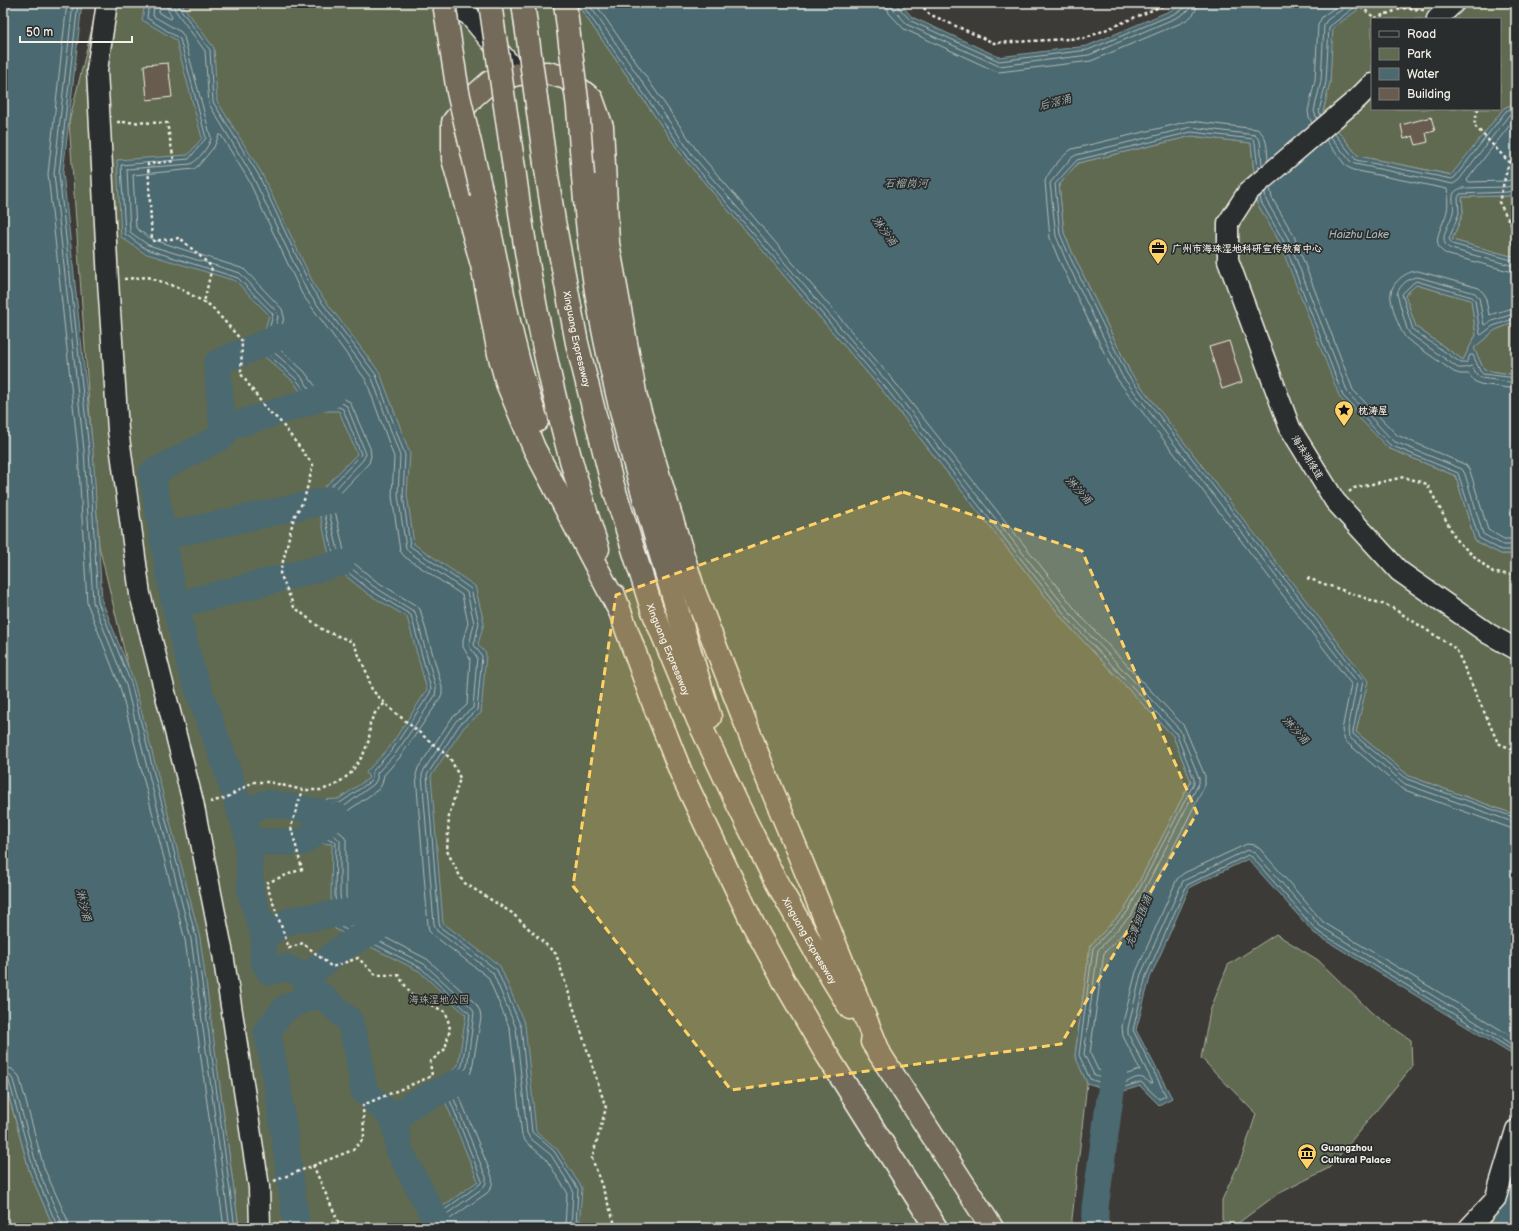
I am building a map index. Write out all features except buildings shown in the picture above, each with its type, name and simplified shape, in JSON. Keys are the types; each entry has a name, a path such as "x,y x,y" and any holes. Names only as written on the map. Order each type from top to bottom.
{"highway":[{"path":"445,3 458,92 517,354 528,396 553,462 618,608"},
{"path":"490,3 525,248 537,314 575,472 592,531 618,608 682,775 753,924 825,1052 936,1228"},
{"name":"Xinguang Expressway","path":"523,3 545,163 577,343 611,479 652,609 698,720 772,874 817,954 992,1228"},
{"path":"565,3 575,84 587,222 597,296 622,416 652,525 736,801"},
{"path":"618,608 534,448 507,383 499,354 482,265 453,159 454,122 473,97 490,82 518,74 548,73 566,78 592,99 602,127 608,243 636,398 663,492 694,591 765,773 880,1054"}],"street":[{"path":"107,3 97,70 108,281 118,430 140,594 194,806 223,954 259,1187 260,1228"},
{"path":"445,3 469,15 518,74"},
{"path":"1439,18 1454,3"},
{"name":"海珠湖绿道","path":"1371,85 1357,99 1248,192 1228,223 1228,260 1290,428 1335,501 1399,571 1489,634 1516,649"},
{"path":"1470,1228 1495,1200 1516,1130"}],"path":[{"path":"920,3 929,14 994,43 1086,38 1169,3"},
{"path":"1356,3 1375,18 1403,8 1423,10 1439,18"},
{"path":"1478,110 1474,125 1509,162"},
{"path":"100,122 167,123 174,161 148,164 152,241 180,238 212,267 204,302"},
{"path":"1509,162 1516,161"},
{"path":"1509,162 1499,202 1516,234"},
{"path":"108,281 148,277 179,288 211,306 242,341 241,374 267,410 279,420 313,465 304,500 294,517 280,573 285,588 294,607 323,630 353,642 366,670 372,690 391,709 450,758 460,778 449,816 447,851 463,882 512,913 556,954 606,1108 592,1158 614,1220 613,1228"},
{"path":"1335,501 1354,488 1404,477 1427,484 1457,541 1493,573 1516,574"},
{"path":"1307,578 1391,607 1456,649 1498,743 1516,751"},
{"path":"194,806 226,798 253,782 269,782 304,790 321,790 334,786 350,774 363,756 369,740 370,723 375,713 385,703"},
{"path":"286,1176 353,1150 364,1138 363,1105 432,1076 430,1062 445,1049 450,1029 446,1012 413,997 398,975 376,974 358,958 332,967 302,943 289,948 266,883 302,869 291,827 304,790"},
{"path":"313,1165 340,1228"},
{"path":"350,1228 362,1225 364,1228"}],"highlighted area":[{"path":"903,492 1082,551 1197,813 1061,1044 731,1090 573,886 616,595"}],"green space":[{"name":"海珠湿地公园","path":"98,3 568,3 580,8 686,161 882,390 1067,624 1173,736 1191,781 1125,909 1090,946 1075,1055 1087,1083 1071,1228 239,1228 207,994 99,546 69,122"},
{"path":"1367,3 1516,3 1516,103 1504,108 1452,175 1358,156 1323,112 1330,82 1332,27"},
{"path":"1192,136 1251,143 1257,203 1279,241 1388,448 1456,476 1475,541 1501,554 1516,554 1516,815 1409,776 1356,732 1367,681 1130,372 1073,254 1064,233 1059,185 1078,163"},
{"path":"1516,193 1516,210 1510,212 1514,257 1452,240 1463,213 1462,197 1508,196"},
{"path":"1416,285 1471,300 1476,335 1463,360 1416,327 1405,295"},
{"path":"1516,322 1516,375 1484,370 1474,348 1495,330"},
{"path":"1276,934 1318,960 1372,1013 1411,1040 1412,1067 1329,1168 1276,1195 1233,1227 1222,1220 1222,1200 1243,1154 1256,1114 1201,1058 1210,1011 1228,965"},
{"path":"3,1076 30,1173 54,1228 3,1228"},
{"path":"1497,1216 1516,1226 1516,1228 1482,1228"}],"water":[{"name":"淋沙涌","path":"3,3 82,3 63,173 93,450 102,601 134,682 200,938 239,1228 54,1228 30,1173 3,1075"},
{"path":"145,3 181,3 214,48 217,101 261,172 315,287 380,373 410,454 407,494 414,544 475,586 484,623 478,644 486,654 481,713 464,727 431,776 443,923 500,966 525,1025 536,1131 557,1149 582,1188 579,1228 431,1228 432,1214 478,1181 438,1084 458,1065 466,1015 419,971 335,929 331,896 332,844 311,843 300,801 339,799 369,778 366,772 389,748 427,690 407,617 368,594 331,564 316,496 357,454 339,411 314,411 293,381 259,352 269,315 236,281 144,253 121,237 117,160 188,155 202,138 176,40 142,20"},
{"name":"石榴岗河","path":"568,3 900,3 912,17 999,57 1087,46 1185,3 1367,3 1333,28 1330,82 1323,112 1358,156 1451,175 1504,108 1516,103 1516,193 1508,196 1462,197 1463,213 1452,240 1514,257 1510,212 1516,210 1516,322 1495,330 1474,348 1484,370 1516,375 1516,554 1501,554 1475,541 1456,476 1388,448 1340,398 1279,241 1257,203 1251,143 1192,136 1078,163 1059,185 1064,233 1130,372 1368,681 1356,732 1409,776 1516,815 1516,1057 1314,933 1248,859 1190,887 1150,978 1136,1030 1172,1098 1159,1105 1140,1086 1118,1093 1087,1083 1075,1056 1090,946 1125,909 1191,781 1173,736 1067,624 882,390 686,161 580,8","holes":["1416,285 1471,300 1476,335 1463,360 1416,327 1405,295"]}],"waterway":[{"path":"279,337 217,363 223,436 152,473 174,600 191,669 225,763 247,832 251,893 264,936 263,960 270,972 285,967 307,977 308,998 285,1008 267,1031 278,1088 297,1228"},
{"path":"222,429 331,395"},
{"path":"163,536 330,500"},
{"path":"176,605 341,563"},
{"path":"241,814 267,803 321,812"},
{"path":"248,842 303,842 336,816"},
{"path":"264,936 291,920 357,911"},
{"path":"307,977 340,949 376,929"},
{"path":"308,998 322,996 349,1020 358,1052 364,1091 395,1120 399,1150 440,1228"},
{"name":"龙潭细围涌","path":"1095,1228 1095,1208 1116,1054"},
{"path":"395,1120 411,1105 459,1082"},
{"path":"1509,1228 1507,1205 1516,1189"}],"place":[{"name":"广州市海珠湿地科研宣传教育中心","path":"1158,265"},
{"name":"枕涛屋","path":"1344,427"},
{"name":"Guangzhou Cultural Palace","path":"1307,1170"}],"water label":[{"name":"后滘涌","path":"1055,102"},
{"name":"Haizhu Lake","path":"1359,234"}]}
